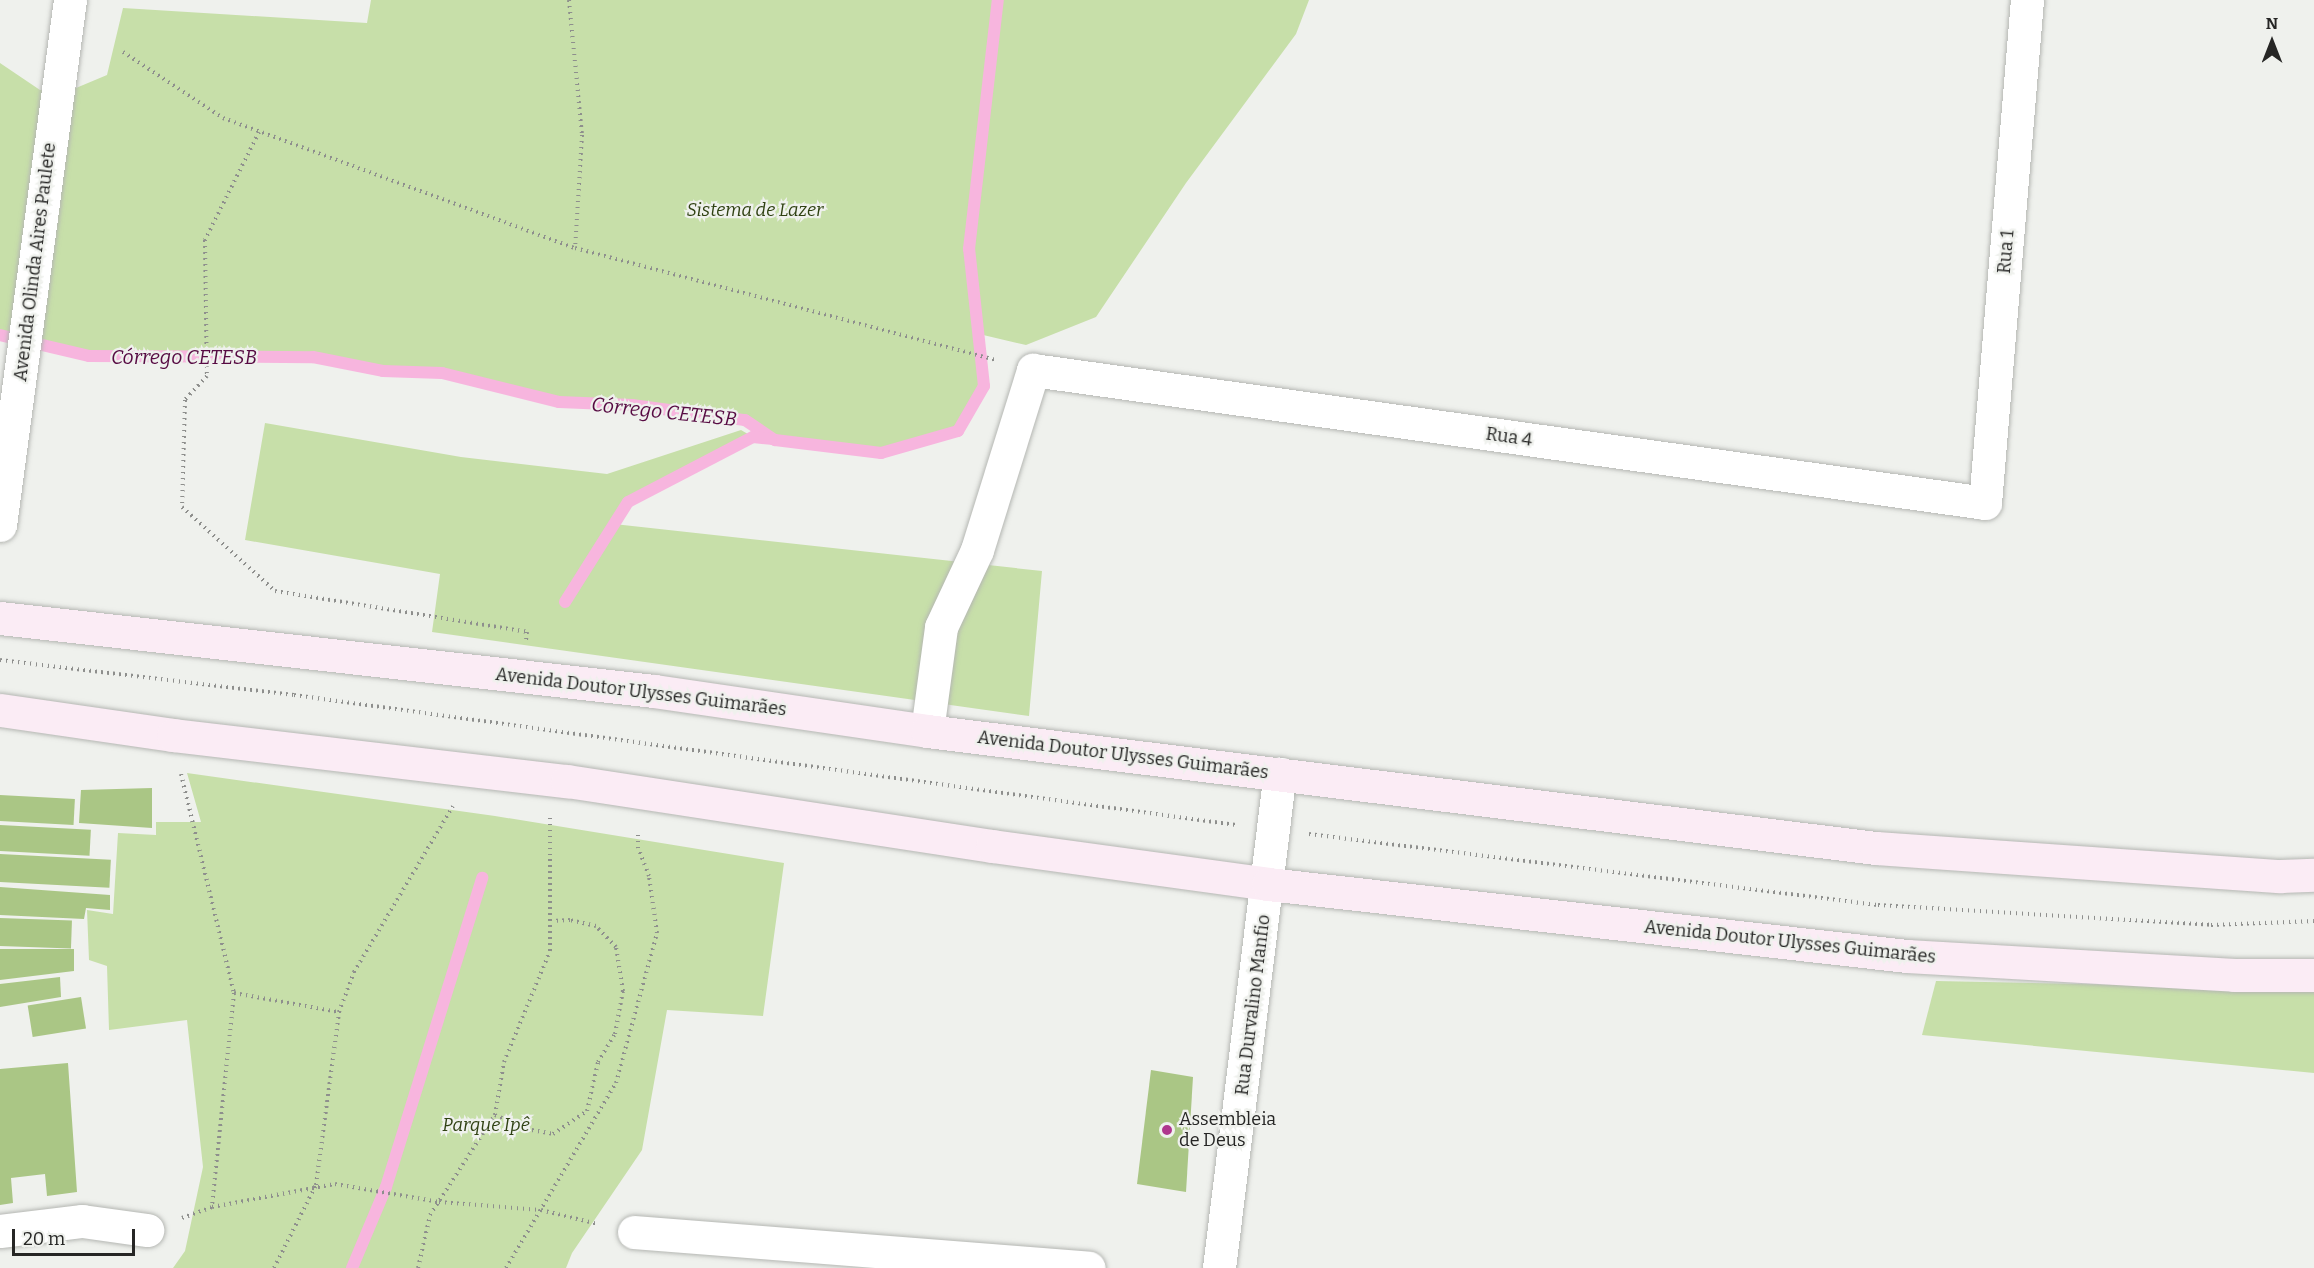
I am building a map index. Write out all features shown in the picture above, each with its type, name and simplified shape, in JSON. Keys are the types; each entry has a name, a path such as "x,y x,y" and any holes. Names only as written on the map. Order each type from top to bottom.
{"main road":[{"name":"Avenida Doutor Ulysses Guimarães","path":"0,618 523,676 927,731 1876,848 2280,876 2312,875"},
{"name":"Avenida Doutor Ulysses Guimarães","path":"2,706 173,735 550,778 644,794 1268,884 1907,956 2234,975 2314,975"}],"street":[{"name":"Avenida Olinda Aires Paulete","path":"0,525 70,0"},
{"name":"Rua 1","path":"1985,503 2027,0"},
{"name":"Rua 4","path":"927,731 941,627 976,550 1033,370 1985,503"},
{"name":"Avenida Doutor Ulysses Guimarães","path":"1268,884 1280,774"},
{"name":"Rua Durvalino Manfio","path":"1219,1268 1268,884"},
{"path":"0,1231 82,1221 147,1230"},
{"path":"634,1232 808,1258 1089,1268"}],"path":[{"path":"569,0 582,135 575,248"},
{"path":"123,52 223,118 575,248 1000,361"},
{"path":"259,132 205,240 207,376 185,400 182,507 275,591 527,632 523,676"},
{"path":"0,660 294,695 1183,818"},
{"path":"173,735 194,837 234,993 212,1207"},
{"path":"274,1268 316,1185 339,1012 354,972 475,769"},
{"path":"418,1268 430,1215 495,1115 504,1062 550,951 552,921 550,778"},
{"path":"506,1268 616,1083 652,961 657,933 654,902 638,848 644,794"},
{"path":"1349,839 1878,905 2211,925 2314,921"},
{"path":"495,1115 526,1129 554,1134 587,1111 598,1062 615,1034 623,991 616,947 596,926 570,920 552,921"},
{"path":"234,993 339,1012"},
{"path":"147,1230 212,1207 316,1185 335,1184 439,1202 541,1210 634,1232"}],"green space":[{"name":"Sistema de Lazer","path":"371,0 1309,0 1296,34 1186,183 1096,317 1026,345 979,334 984,386 958,431 881,453 775,440 744,420 632,405 559,402 442,373 383,371 313,357 89,356 0,335 0,63 40,90 76,88 107,75 123,8 367,23"},
{"path":"265,423 461,457 607,474 741,430 753,437 629,502 614,524 1042,571 1029,716 432,632 440,574 245,540"},
{"name":"Parque Ipê","path":"187,773 495,816 784,863 763,1016 667,1010 642,1150 572,1253 566,1268 173,1268 185,1251 203,1167 187,1020 109,1030 107,966 89,960 87,910 113,914 118,833 156,835 156,822 201,822"},
{"path":"1936,981 2314,989 2314,1073 1922,1035"}],"building":[{"path":"152,788 152,828 79,823 81,790"},
{"path":"0,795 75,799 74,825 0,821"},
{"path":"0,825 91,830 90,856 0,851"},
{"path":"0,854 111,860 109,888 0,882"},
{"path":"0,887 110,895 110,910 86,908 84,919 0,915"},
{"path":"0,918 72,921 71,948 0,946"},
{"path":"0,949 74,949 74,971 0,980"},
{"path":"60,977 61,997 0,1007 0,984"},
{"path":"81,997 86,1029 33,1037 28,1005"},
{"path":"68,1063 77,1192 47,1196 45,1174 11,1178 13,1203 0,1205 0,1069"},
{"name":"Assembleia de Deus","path":"1151,1070 1193,1077 1186,1192 1137,1184"}],"waterway":[{"name":"Córrego CETESB","path":"0,335 89,356 313,357 383,371 442,373 559,402 632,405 745,420 775,440 881,453 958,431 984,386 969,249 998,0"},
{"path":"565,602 628,502 753,437 771,439"},
{"path":"352,1268 386,1187 482,878"}],"place":[{"name":"Assembleia de Deus","path":"1167,1130"}]}
